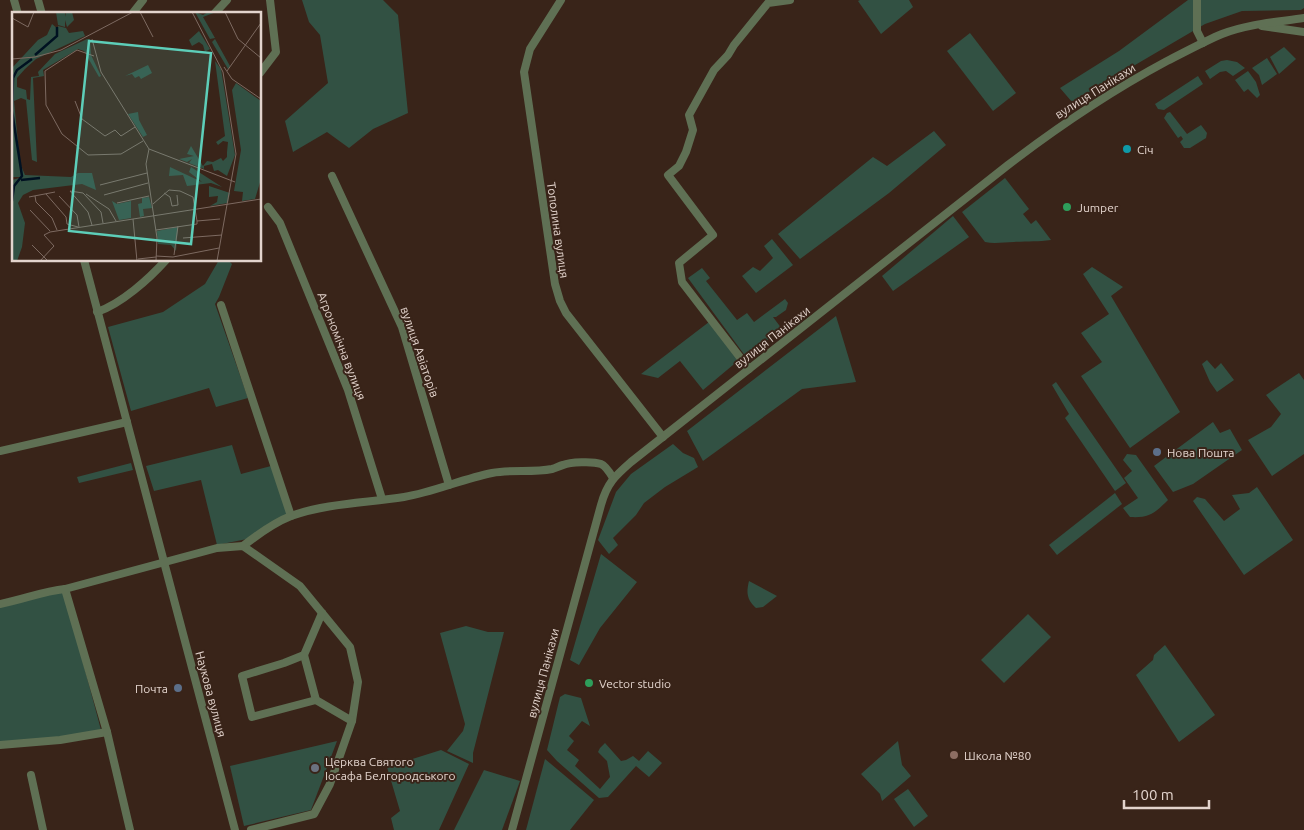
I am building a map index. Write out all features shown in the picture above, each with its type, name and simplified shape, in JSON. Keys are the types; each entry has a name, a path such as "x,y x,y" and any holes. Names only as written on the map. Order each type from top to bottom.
{"street":[{"path":"134,12 143,0"},
{"path":"216,12 227,0"},
{"path":"261,71 276,52 270,0"},
{"name":"Тополина вулиця","path":"561,0 530,49 524,72 555,284 566,313 663,438"},
{"path":"749,370 682,282 679,263 713,235 668,175 679,166 686,152 693,130 689,115 714,70 768,3 790,0"},
{"path":"1197,0 1197,31 1203,43"},
{"name":"вулиця Панікахи","path":"512,830 605,491 613,478 1059,127 1121,86 1223,34 1272,21 1304,18"},
{"name":"вулиця Панікахи","path":"1257,26 1304,32"},
{"path":"261,79 267,64"},
{"name":"вулиця Авіаторів","path":"332,176 402,328 449,485"},
{"name":"Агрономічна вулиця","path":"268,207 280,223 348,390 382,499"},
{"name":"Наукова вулиця","path":"84,261 235,830"},
{"path":"97,312 112,306 154,273 165,261"},
{"path":"221,305 291,516"},
{"path":"0,451 127,422"},
{"path":"0,604 47,591 65,589 217,548 242,546 259,533 291,516 316,509 404,497 491,473 508,470 554,469 574,463 601,464 613,478"},
{"path":"242,546 300,586 350,648 358,682 352,721 330,784 314,814 251,830"},
{"path":"65,589 107,732 130,830"},
{"path":"316,700 304,655 322,613"},
{"path":"304,655 242,676 252,716 316,700 352,721"},
{"path":"0,745 60,740 107,732"},
{"path":"31,775 43,830"}],"green space":[{"path":"302,0 383,0 398,15 408,113 373,129 349,148 327,132 293,152 285,121 328,83 320,35 309,22"},
{"path":"909,0 913,7 881,34 858,1"},
{"path":"1188,0 1304,0 1304,8 1301,10 1242,11 1205,24 1072,102 1060,88 1119,51"},
{"path":"970,33 1016,93 993,111 947,51"},
{"path":"1284,47 1296,59 1279,74 1270,57"},
{"path":"1267,58 1277,74 1262,85 1259,75 1252,68"},
{"path":"1221,61 1237,62 1245,68 1233,76 1226,71 1220,72 1210,79 1205,71"},
{"path":"1248,71 1256,82 1260,95 1257,98 1248,89 1244,92 1235,80"},
{"path":"1198,76 1203,84 1164,110 1158,109 1155,104"},
{"path":"1170,112 1187,134 1201,125 1207,133 1206,138 1190,148 1184,148 1180,142 1183,139 1181,136 1178,138 1164,118"},
{"path":"934,131 946,145 889,193 800,259 778,234 873,157 887,166"},
{"path":"1005,178 1029,209 1023,214 1031,224 1036,220 1051,240 985,242 962,212"},
{"path":"953,216 969,237 893,291 882,276"},
{"path":"772,239 793,265 756,293 742,276 753,267 760,271 773,258 764,246"},
{"path":"218,261 229,261 232,264 215,304 248,398 216,407 209,388 131,411 108,327 163,312 205,284"},
{"path":"1092,267 1123,287 1111,296 1180,412 1130,448 1081,376 1102,362 1081,333 1109,314 1083,274"},
{"path":"702,268 710,278 706,281 737,320 747,313 754,322 785,299 788,303 786,310 773,317 782,329 746,357 688,278"},
{"path":"836,316 856,382 802,389 703,461 687,431"},
{"path":"709,322 739,360 703,390 680,361 658,378 641,374"},
{"path":"1207,360 1215,369 1221,363 1234,380 1217,392 1202,364"},
{"path":"1299,373 1304,380 1304,454 1272,476 1248,440 1271,427 1281,414 1266,395"},
{"path":"1056,382 1126,483 1115,491 1065,418 1069,414 1052,385"},
{"path":"1213,422 1220,433 1230,429 1242,450 1193,484 1173,492 1154,466"},
{"path":"673,444 683,453 694,458 698,467 665,487 644,503 636,515 613,538 618,545 609,554 598,540 616,492 631,474"},
{"path":"232,445 241,474 271,466 288,515 247,539 217,545 201,480 154,491 146,466"},
{"path":"1127,454 1136,455 1168,500 1155,512 1147,516 1130,517 1123,508 1138,498 1124,478 1132,471 1123,460"},
{"path":"131,463 133,470 79,483 77,477"},
{"path":"1257,487 1293,540 1244,575 1193,501 1197,497 1205,499 1224,521 1240,509 1232,495 1249,493"},
{"path":"1115,493 1122,504 1057,555 1049,545"},
{"path":"601,554 637,582 600,628 579,665 570,660"},
{"path":"749,581 777,596 763,607 756,608 748,596"},
{"path":"64,591 101,730 60,738 0,743 0,606"},
{"path":"1028,614 1051,637 1004,683 981,660"},
{"path":"466,626 488,632 504,632 473,753 473,763 447,751 463,731 465,724 440,633"},
{"path":"1165,645 1215,715 1179,742 1136,675 1153,660 1154,655"},
{"path":"565,694 581,698 590,726 582,721 569,736 574,741 567,750 579,760 575,766 600,789 610,777 607,761 598,752 605,743 621,761 633,756 639,761 648,751 662,763 649,777 636,766 608,797 599,798 547,750 560,697"},
{"path":"337,741 311,810 244,826 230,766"},
{"path":"898,741 902,765 911,776 882,801 880,794 861,774"},
{"path":"441,750 469,764 439,830 394,830 391,818 400,811 387,767"},
{"path":"545,759 594,800 570,830 526,830"},
{"path":"484,770 520,781 502,830 454,830"},
{"path":"908,789 928,816 914,827 894,799"}],"place":[{"name":"Січ","path":"1127,149"},
{"name":"Jumper","path":"1067,207"},
{"name":"Нова Пошта","path":"1157,452"},
{"name":"Vector studio","path":"589,683"},
{"name":"Почта","path":"178,688"},
{"name":"Школа №80","path":"954,755"},
{"name":"Церква Святого Іосафа Белгородського","path":"315,768"}]}
